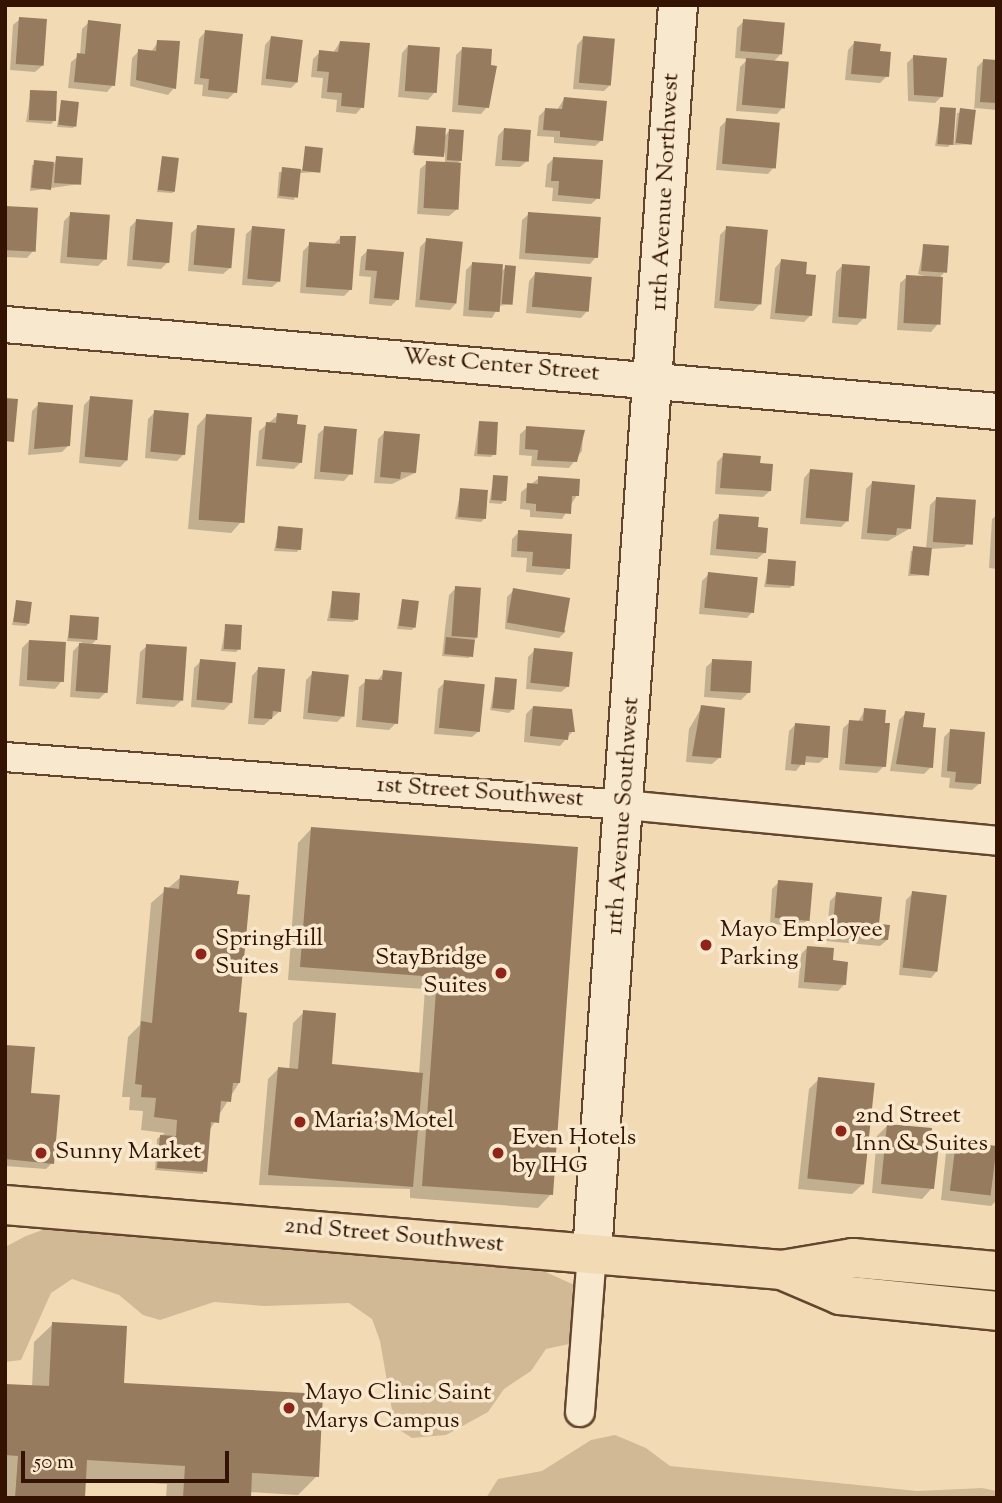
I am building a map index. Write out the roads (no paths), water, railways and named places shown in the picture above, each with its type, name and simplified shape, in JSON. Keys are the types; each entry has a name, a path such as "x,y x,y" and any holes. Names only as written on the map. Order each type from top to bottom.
{"main road":[{"name":"11th Avenue Northwest","path":"655,379 678,5"},
{"name":"11th Avenue Southwest","path":"592,1253 655,379"},
{"name":"2nd Street Southwest","path":"5,1205 782,1270 853,1258 997,1271"},
{"name":"2nd Street Southwest","path":"782,1270 840,1295 997,1311"}],"street":[{"name":"West Center Street","path":"5,324 997,411"},
{"name":"1st Street Southwest","path":"5,757 625,805 997,841"},
{"path":"580,1412 592,1253"}],"place":[{"name":"Mayo Employee Parking","path":"706,945"},
{"name":"SpringHill Suites","path":"201,954"},
{"name":"StayBridge Suites","path":"501,973"},
{"name":"Maria's Motel","path":"300,1122"},
{"name":"2nd Street Inn & Suites","path":"841,1131"},
{"name":"Sunny Market","path":"41,1153"},
{"name":"Even Hotels by IHG","path":"498,1153"},
{"name":"Mayo Clinic Saint Marys Campus","path":"289,1408"}]}
